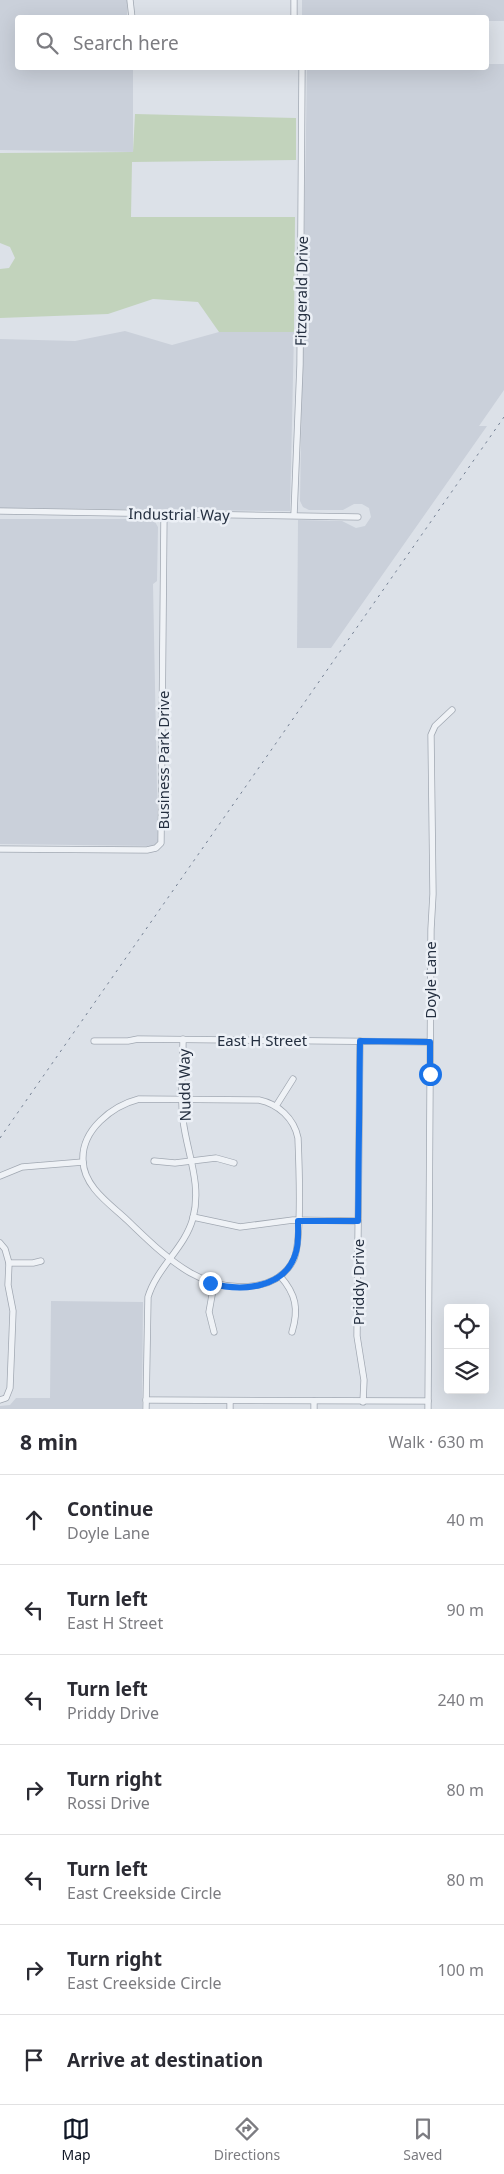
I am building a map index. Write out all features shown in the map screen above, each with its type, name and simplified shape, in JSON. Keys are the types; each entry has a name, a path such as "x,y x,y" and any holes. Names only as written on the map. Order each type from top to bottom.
{"street":[{"path":"130,0 132,15"},
{"path":"294,0 294,15"},
{"name":"Fitzgerald Drive","path":"294,515 300,365 302,70"},
{"name":"Industrial Way","path":"0,511 358,516"},
{"name":"Business Park Drive","path":"0,849 147,850 154,849 160,843 164,514"},
{"name":"Doyle Lane","path":"428,1409 430,1042 433,894 431,735 435,726 452,710"},
{"name":"East H Street","path":"94,1041 183,1039 430,1042"},
{"name":"Nudd Way","path":"183,1039 184,1125 196,1188 194,1217"},
{"name":"Priddy Drive","path":"360,1041 357,1336 364,1380 363,1402"},
{"path":"276,1106 293,1079"},
{"path":"139,1099 259,1100 276,1106 287,1116 297,1132 298,1221 296,1253 289,1267 280,1276 266,1284 235,1288 193,1277 170,1260 94,1189 86,1175 83,1162 84,1148 88,1136 93,1129 118,1107 139,1099"},
{"path":"154,1161 175,1164 216,1158 234,1163"},
{"path":"0,1176 22,1166 83,1162"},
{"path":"146,1409 147,1304 155,1280 186,1235 194,1217 240,1227 298,1221 358,1221"},
{"path":"0,1243 5,1249 9,1264 8,1286 13,1334 10,1388 6,1398 0,1400"},
{"path":"9,1264 33,1264 41,1261"},
{"path":"280,1276 291,1288 296,1302 297,1313 292,1332"},
{"path":"214,1284 209,1312 214,1332"},
{"path":"146,1400 428,1402"},
{"path":"230,1401 230,1409"},
{"path":"314,1401 314,1409"}],"shaded area":[{"path":"0,0 127,0 127,15 15,15 15,70 133,70 133,152 0,150"},
{"path":"302,0 504,0 504,21 489,21 489,15 302,15"},
{"path":"489,64 504,64 504,390 479,426 487,426 331,648 297,648 298,520 342,521 356,528 365,526 371,517 369,508 362,504 354,504 343,510 309,510 303,507 300,501 307,70 489,70"},
{"path":"125,331 172,345 219,332 294,332 290,511 0,508 0,339 75,341"},
{"path":"0,519 147,519 155,522 158,527 157,581 153,584 158,841 154,846 0,844"},
{"path":"51,1301 143,1302 142,1409 0,1409 0,1406 10,1405 16,1398 50,1398"}],"green space":[{"path":"135,114 296,118 296,160 132,162 131,217 295,217 294,332 219,332 198,302 153,299 108,314 0,318 0,269 9,268 15,258 10,247 0,243 0,153 133,152"}],"railway":[{"path":"0,1138 504,417"}],"route":[{"path":"210,1283 235,1288 266,1284 275,1280 289,1267 296,1253 298,1221 358,1221 360,1041 430,1042 430,1074"}]}
